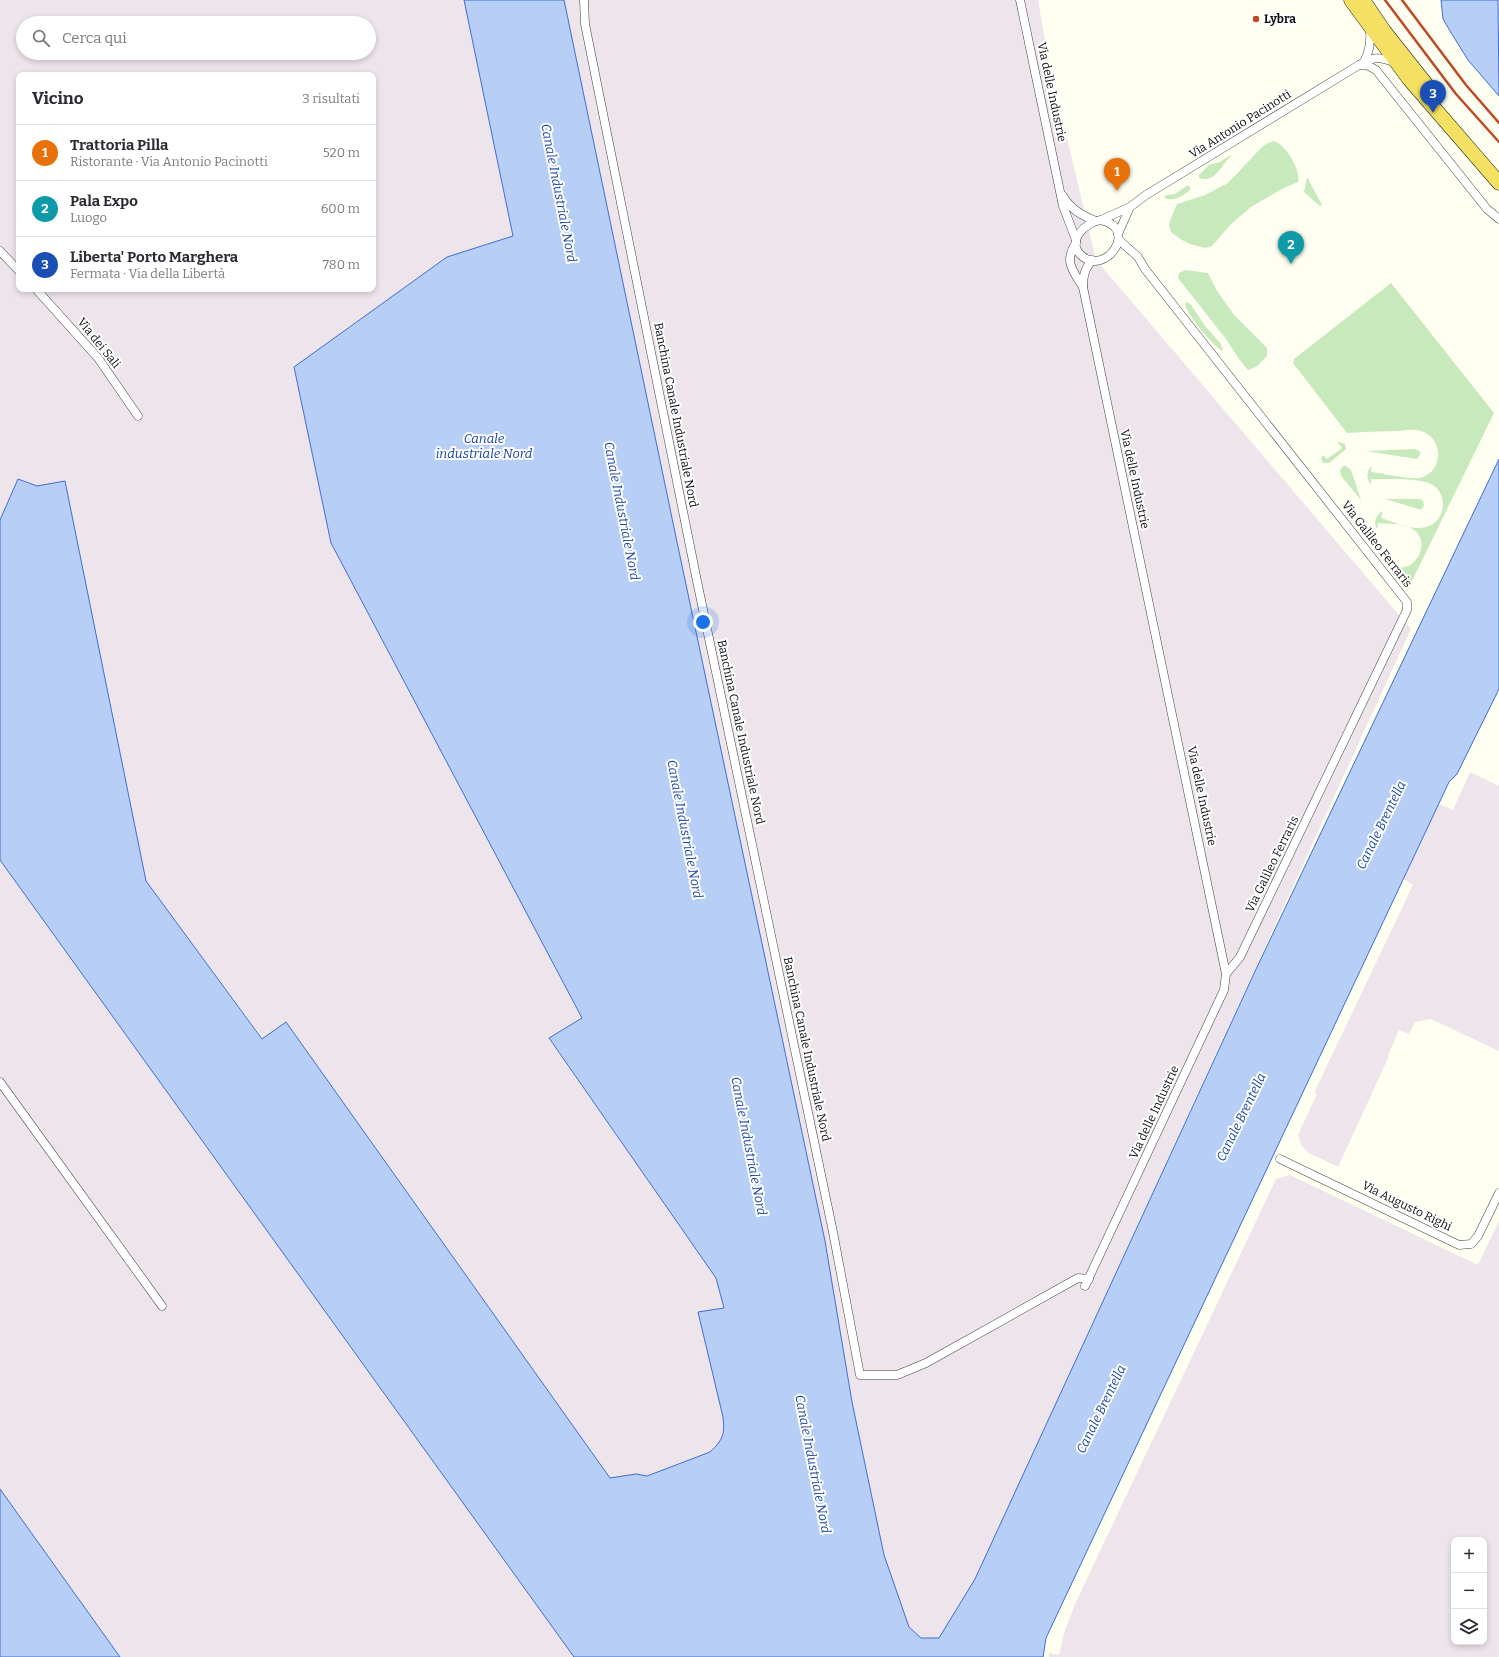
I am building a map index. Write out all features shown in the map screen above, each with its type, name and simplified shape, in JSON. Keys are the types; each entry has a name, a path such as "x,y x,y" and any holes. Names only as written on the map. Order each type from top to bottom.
{"highway":[{"path":"1351,0 1397,63 1499,183"},
{"path":"1363,0 1384,31 1415,71 1499,170"}],"street":[{"name":"Banchina Canale Industriale Nord","path":"584,0 585,24 591,55 695,573 833,1232 860,1375 897,1375 926,1363 1078,1278 1087,1283"},
{"name":"Via delle Industrie","path":"1020,0 1064,213 1076,241 1069,255 1070,261 1074,272 1083,287"},
{"path":"1370,28 1371,39 1368,54 1361,63 1376,70 1486,209 1499,219"},
{"name":"Via Antonio Pacinotti","path":"1099,220 1130,206 1370,58 1380,57 1397,63"},
{"name":"Via delle Industrie","path":"1060,190 1070,206 1082,215 1099,220"},
{"path":"1118,237 1112,224 1099,220 1081,230 1076,241 1078,251 1082,256 1092,260 1100,260 1112,253 1118,245 1121,223 1130,206"},
{"name":"Via Galileo Ferraris","path":"1118,237 1138,257 1145,269 1408,605 1407,610 1240,957 1226,974"},
{"path":"0,251 16,268"},
{"name":"Via Galileo Ferraris","path":"1112,253 1120,252 1129,254 1145,269"},
{"name":"Via delle Industrie","path":"1087,1283 1224,990 1226,974 1083,287 1083,276 1086,267 1092,260"},
{"name":"Via dei Sali","path":"39,292 98,358 138,416"},
{"path":"0,1082 162,1306"},
{"name":"Via Augusto Righi","path":"1280,1159 1459,1245 1471,1244 1478,1236 1499,1192"}],"shaded area":[{"path":"0,0 464,0 513,236 447,257 294,367 331,543 582,1018 549,1039 716,1278 724,1308 698,1312 723,1417 725,1432 718,1445 710,1452 647,1476 636,1474 610,1478 286,1022 263,1039 146,881 65,481 37,486 18,479 0,520"},
{"path":"564,0 1038,0 1048,58 1096,260 1411,629 975,1579 939,1638 921,1638 909,1627 884,1555 852,1402 825,1241"},
{"path":"1470,772 1499,786 1499,1051 1431,1019 1415,1022 1409,1034 1399,1030 1388,1055 1389,1056 1338,1167 1307,1152 1301,1144 1298,1135 1317,1094 1314,1093 1413,885 1403,879 1439,804 1453,810"},
{"path":"0,860 574,1657 120,1657 0,1489"},
{"path":"1290,1175 1478,1265 1499,1221 1499,1657 1049,1657 1049,1653 1059,1655 1065,1630 1075,1604 1276,1179"}],"green space":[{"path":"1274,141 1279,143 1292,158 1297,171 1298,182 1282,189 1251,207 1231,224 1212,246 1205,248 1190,244 1171,232 1169,225 1177,204 1205,195 1228,183 1261,148"},
{"path":"1231,156 1214,176 1205,179 1199,178 1199,175 1209,165 1220,162"},
{"path":"1307,177 1322,205 1320,206 1304,192"},
{"path":"1188,185 1190,190 1181,196 1174,199 1167,199 1164,197 1166,195 1175,194"},
{"path":"1185,270 1208,273 1217,291 1234,315 1267,348 1267,356 1256,367 1248,370 1226,339 1178,278 1179,273"},
{"path":"1391,283 1494,413 1408,589 1385,561 1395,567 1404,567 1412,564 1418,558 1421,550 1421,541 1417,533 1409,527 1426,527 1433,524 1438,519 1443,506 1440,493 1435,487 1424,481 1371,479 1371,485 1367,475 1372,466 1371,472 1415,478 1428,475 1434,469 1437,462 1437,447 1434,440 1429,435 1416,430 1347,433 1293,363 1294,359"},
{"path":"1187,302 1191,305 1205,326 1221,344 1223,351 1208,338 1195,322 1185,304"},
{"path":"1338,443 1345,444 1346,449 1329,463 1323,463 1321,459 1323,455 1327,459 1342,448"},
{"path":"1414,449 1420,451 1420,455 1417,459 1366,451"},
{"path":"1343,466 1346,466 1351,470 1361,500 1341,476 1340,470"},
{"path":"1385,499 1420,499 1423,501 1424,505 1422,509 1418,509"},
{"path":"1383,511 1381,518 1400,525 1378,523 1377,529 1375,521"}],"water":[{"path":"464,0 564,0 825,1241 852,1402 884,1555 909,1627 921,1638 939,1638 975,1579 1257,967 1499,459 1499,689 1457,774 1449,782 1046,1638 1043,1657 574,1657 0,860 0,520 18,479 37,486 65,481 146,881 262,1039 286,1022 610,1478 636,1474 647,1476 710,1452 718,1444 724,1428 723,1417 698,1312 724,1308 716,1278 549,1038 582,1018 331,543 294,367 447,257 513,236"},
{"path":"1441,0 1498,0 1499,96 1468,60 1450,31 1443,19"},
{"path":"0,1489 120,1657 0,1657"}],"railway":[{"path":"1385,0 1456,94 1499,142"},
{"path":"1402,0 1466,85 1499,123"}],"place":[{"name":"Lybra","path":"1256,19"},
{"name":"Liberta' Porto Marghera","path":"1433,113"},
{"name":"Trattoria Pilla","path":"1117,191"},
{"name":"Pala Expo","path":"1291,264"}],"water label":[{"name":"Canale Industriale Nord","path":"559,193"},
{"name":"Canale industriale Nord","path":"484,446"},
{"name":"Canale Industriale Nord","path":"622,511"},
{"name":"Canale Brentella","path":"1381,825"},
{"name":"Canale Industriale Nord","path":"685,829"},
{"name":"Canale Brentella","path":"1241,1117"},
{"name":"Canale Industriale Nord","path":"749,1146"},
{"name":"Canale Brentella","path":"1101,1409"},
{"name":"Canale Industriale Nord","path":"813,1464"}]}
